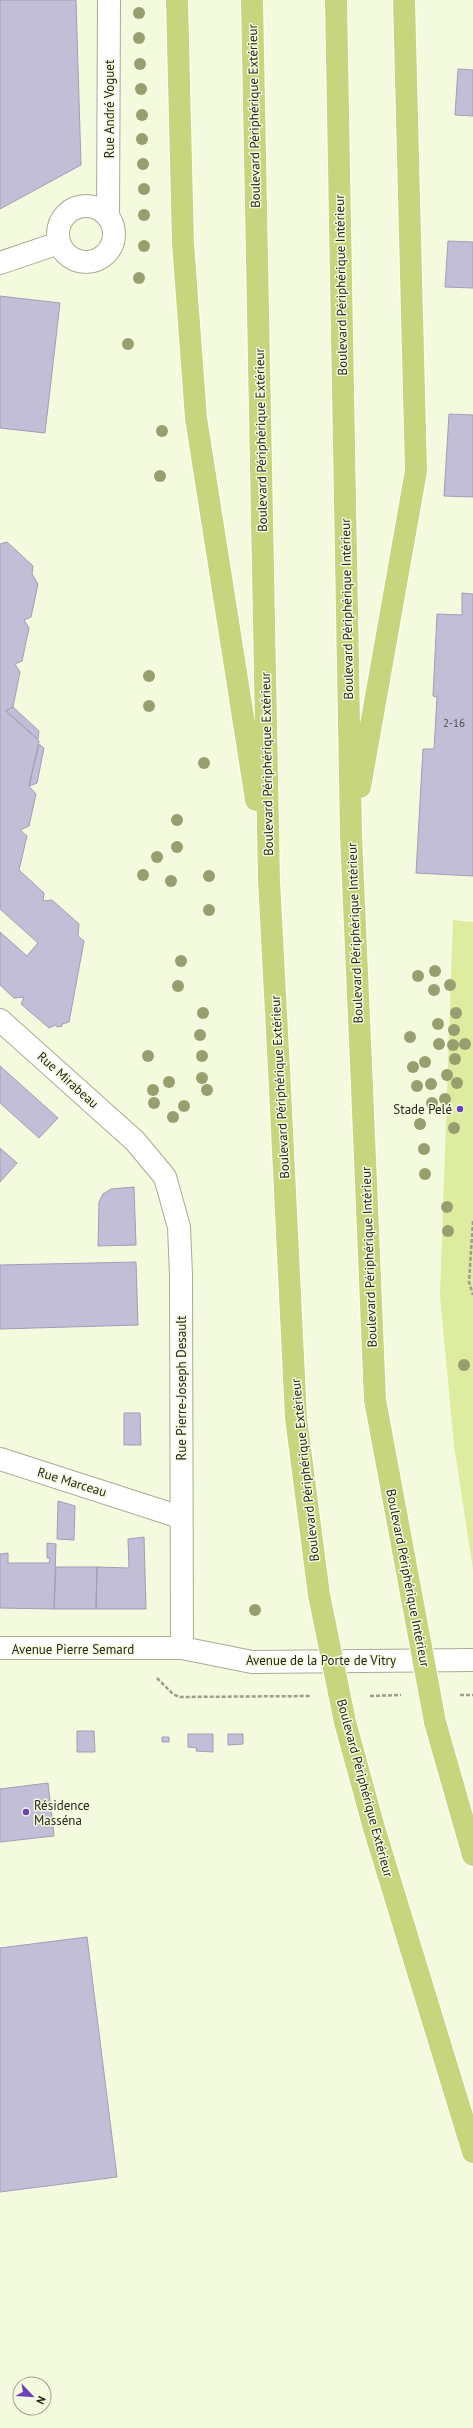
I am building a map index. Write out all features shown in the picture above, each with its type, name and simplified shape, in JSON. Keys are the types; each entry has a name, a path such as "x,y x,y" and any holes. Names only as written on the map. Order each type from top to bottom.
{"highway":[{"path":"177,0 183,243 196,418 269,880"},
{"name":"Boulevard Périphérique Extérieur","path":"252,0 269,880 296,1418 319,1595 345,1722 374,1828 473,2152"},
{"name":"Boulevard Périphérique Intérieur","path":"336,0 351,835 375,1400 435,1722 473,1855"},
{"path":"351,835 416,471 404,0"}],"street":[{"name":"Rue André Voguet","path":"108,217 109,0"},
{"path":"86,206 94,207 108,217 113,226 112,245 107,254 99,259 80,262 64,252 59,243 59,226 69,212 86,206"},
{"path":"0,263 59,243"},
{"name":"Rue Mirabeau","path":"0,1020 135,1141"},
{"name":"Rue Pierre-Joseph Desault","path":"135,1141 165,1177 179,1227 181,1275 180,1517 182,1648"},
{"name":"Rue Marceau","path":"0,1459 144,1504 180,1517"},
{"name":"Avenue Pierre Semard","path":"0,1648 147,1649"},
{"name":"Avenue de la Porte de Vitry","path":"147,1649 182,1648 252,1662 473,1660"}],"path":[{"path":"473,1221 469,1282 473,1295"},
{"path":"152,1673 173,1694 179,1697 314,1696"},
{"path":"362,1696 410,1695"},
{"path":"457,1695 473,1695"}],"green space":[{"name":"Stade Pelé","path":"453,920 473,922 473,1570 454,1445 440,1296"}],"building":[{"path":"0,0 76,0 81,165 0,209"},
{"path":"458,69 473,70 473,116 455,115"},
{"path":"448,241 473,242 473,288 445,287"},
{"path":"0,296 60,303 45,433 0,428"},
{"path":"449,414 473,415 473,497 444,496"},
{"path":"7,542 33,566 32,574 38,584 31,617 24,620 29,628 22,661 15,664 20,672 13,707 6,711 39,741 29,786 36,794 29,826 20,830 27,836 19,870 44,893 43,901 52,900 79,924 78,936 84,941 69,1022 62,1024 62,1026 57,1027 56,1025 49,1028 21,1004 24,997 14,998 0,985 0,932 27,956 38,943 0,909 0,544"},
{"path":"462,593 473,594 473,876 416,873 423,749 434,749 437,697 433,696 437,614 462,615"},
{"path":"13,707 39,731 38,739 6,711"},
{"path":"39,744 44,748 37,783 29,786"},
{"path":"0,1066 58,1118 39,1138 0,1103"},
{"path":"0,1148 17,1163 0,1182"},
{"path":"134,1187 136,1245 98,1246 99,1202 103,1194 111,1189"},
{"path":"136,1262 138,1325 0,1329 0,1265"},
{"path":"124,1413 140,1413 141,1445 124,1445"},
{"path":"58,1501 75,1506 74,1540 57,1539"},
{"path":"144,1537 146,1609 96,1609 97,1567 129,1568 128,1539"},
{"path":"47,1543 56,1544 54,1609 0,1608 0,1554 8,1553 8,1563 49,1563 50,1558 47,1558"},
{"path":"56,1567 97,1567 96,1609 54,1609"},
{"path":"77,1731 94,1731 95,1752 77,1752"},
{"path":"188,1734 213,1734 213,1752 196,1751 197,1748 188,1747"},
{"path":"228,1734 243,1734 243,1744 228,1745"},
{"path":"162,1737 169,1737 169,1742 162,1742"},
{"name":"Résidence Masséna","path":"48,1783 54,1836 0,1842 0,1789"},
{"path":"87,1937 117,2177 0,2192 0,1948"}],"place":[{"name":"Stade Pelé","path":"460,1109"},
{"name":"Résidence Masséna","path":"26,1812"}]}
